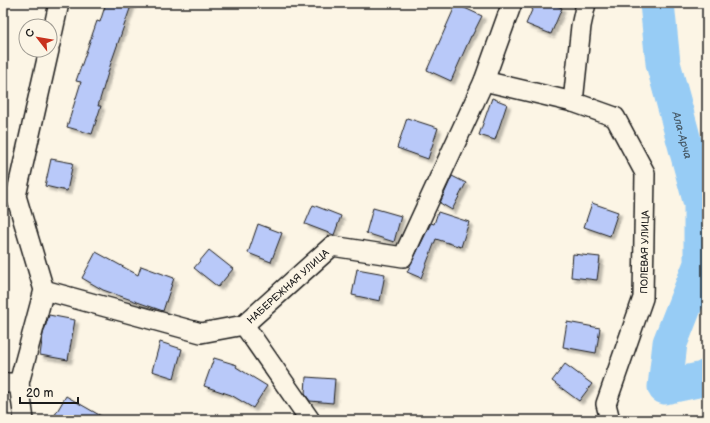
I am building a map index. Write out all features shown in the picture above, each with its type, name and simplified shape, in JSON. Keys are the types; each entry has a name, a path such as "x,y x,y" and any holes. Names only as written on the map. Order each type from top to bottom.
{"street":[{"path":"56,18 59,3"},
{"name":"НАБЕРЕЖНАЯ УЛИЦА","path":"44,290 201,333 244,325 332,246 403,258 484,81 512,3"},
{"path":"484,81 573,102 581,26 586,3"},
{"path":"24,420 11,383 44,290 16,196 47,58"},
{"name":"ПОЛЕВАЯ УЛИЦА","path":"573,102 615,117 645,173 643,298 606,404 610,420"},
{"path":"244,325 310,420"}],"building":[{"path":"106,3 132,3 110,66 98,106 101,106 92,134 67,127 81,82 76,81 97,21 100,22"},
{"path":"535,3 551,3 562,8 551,34 526,24"},
{"path":"456,4 482,16 471,36 451,81 427,70"},
{"path":"492,98 507,104 495,140 479,135"},
{"path":"407,118 438,128 428,159 397,148"},
{"path":"51,159 73,163 67,191 45,186"},
{"path":"452,176 466,183 452,210 440,203"},
{"path":"592,203 618,212 610,236 584,227"},
{"path":"313,205 341,216 334,235 305,224"},
{"path":"373,208 401,216 394,242 366,233"},
{"path":"438,212 469,222 461,247 436,239 421,278 407,272 431,223 434,224"},
{"path":"258,224 282,233 271,262 248,253"},
{"path":"209,250 233,269 218,287 194,268"},
{"path":"96,252 138,275 141,266 174,278 163,311 103,290 82,278"},
{"path":"573,254 600,257 597,280 571,277"},
{"path":"357,269 385,274 380,301 352,295"},
{"path":"49,315 75,320 68,360 40,355 43,334"},
{"path":"567,322 600,328 596,353 563,347"},
{"path":"160,342 182,349 174,378 152,371"},
{"path":"214,358 237,365 236,367 267,386 253,408 231,395 204,386"},
{"path":"565,364 592,384 579,401 552,381"},
{"path":"306,377 335,379 333,403 310,401 305,394"},
{"path":"66,396 108,420 52,420"}],"waterway":[{"name":"Ала-Арча","path":"657,3 663,63 701,204 701,264 670,343 665,387 707,377"}]}
